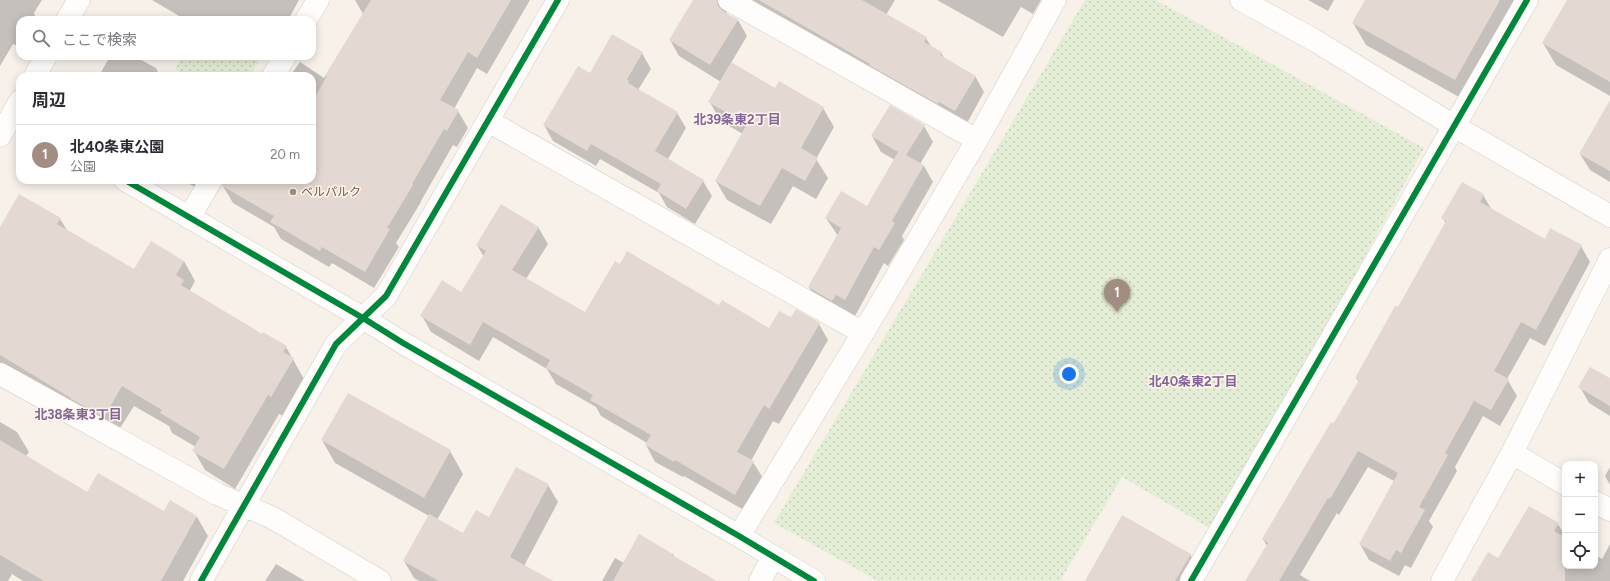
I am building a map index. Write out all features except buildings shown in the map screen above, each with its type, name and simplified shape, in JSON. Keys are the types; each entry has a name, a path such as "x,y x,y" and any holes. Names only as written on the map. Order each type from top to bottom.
{"street":[{"path":"69,16 79,0"},
{"path":"308,16 318,0"},
{"path":"201,581 336,344 386,296 558,0"},
{"path":"729,0 977,140"},
{"path":"739,536 863,333 977,140 1055,0"},
{"path":"1241,0 1314,40 1454,126 1610,216"},
{"path":"1191,581 1527,0"},
{"path":"37,72 44,60"},
{"path":"275,72 282,60"},
{"path":"0,136 13,110"},
{"path":"488,121 863,333"},
{"path":"132,184 363,318 402,343 739,536 814,581"},
{"path":"189,218 210,184"},
{"path":"1442,581 1512,453 1610,259"},
{"path":"0,374 218,494 270,517 380,581"},
{"path":"1512,453 1562,482"},
{"path":"1598,504 1610,510"},
{"path":"760,581 773,557"}],"green space":[{"path":"1085,0 1156,0 1424,148 1215,531 1122,477 1060,581 878,581 774,523"},
{"path":"181,60 259,60 252,72 180,72 175,69"}],"cycle path":[{"path":"201,581 336,344 386,296 558,0"},
{"path":"1191,581 1527,0"},
{"path":"132,184 814,581"}],"place":[{"name":"ベルパルク","path":"293,192"},
{"name":"北40条東公園","path":"1117,312"}],"district":[{"name":"北39条東2丁目","path":"737,119"},
{"name":"北40条東2丁目","path":"1193,381"},
{"name":"北38条東3丁目","path":"78,414"}]}
